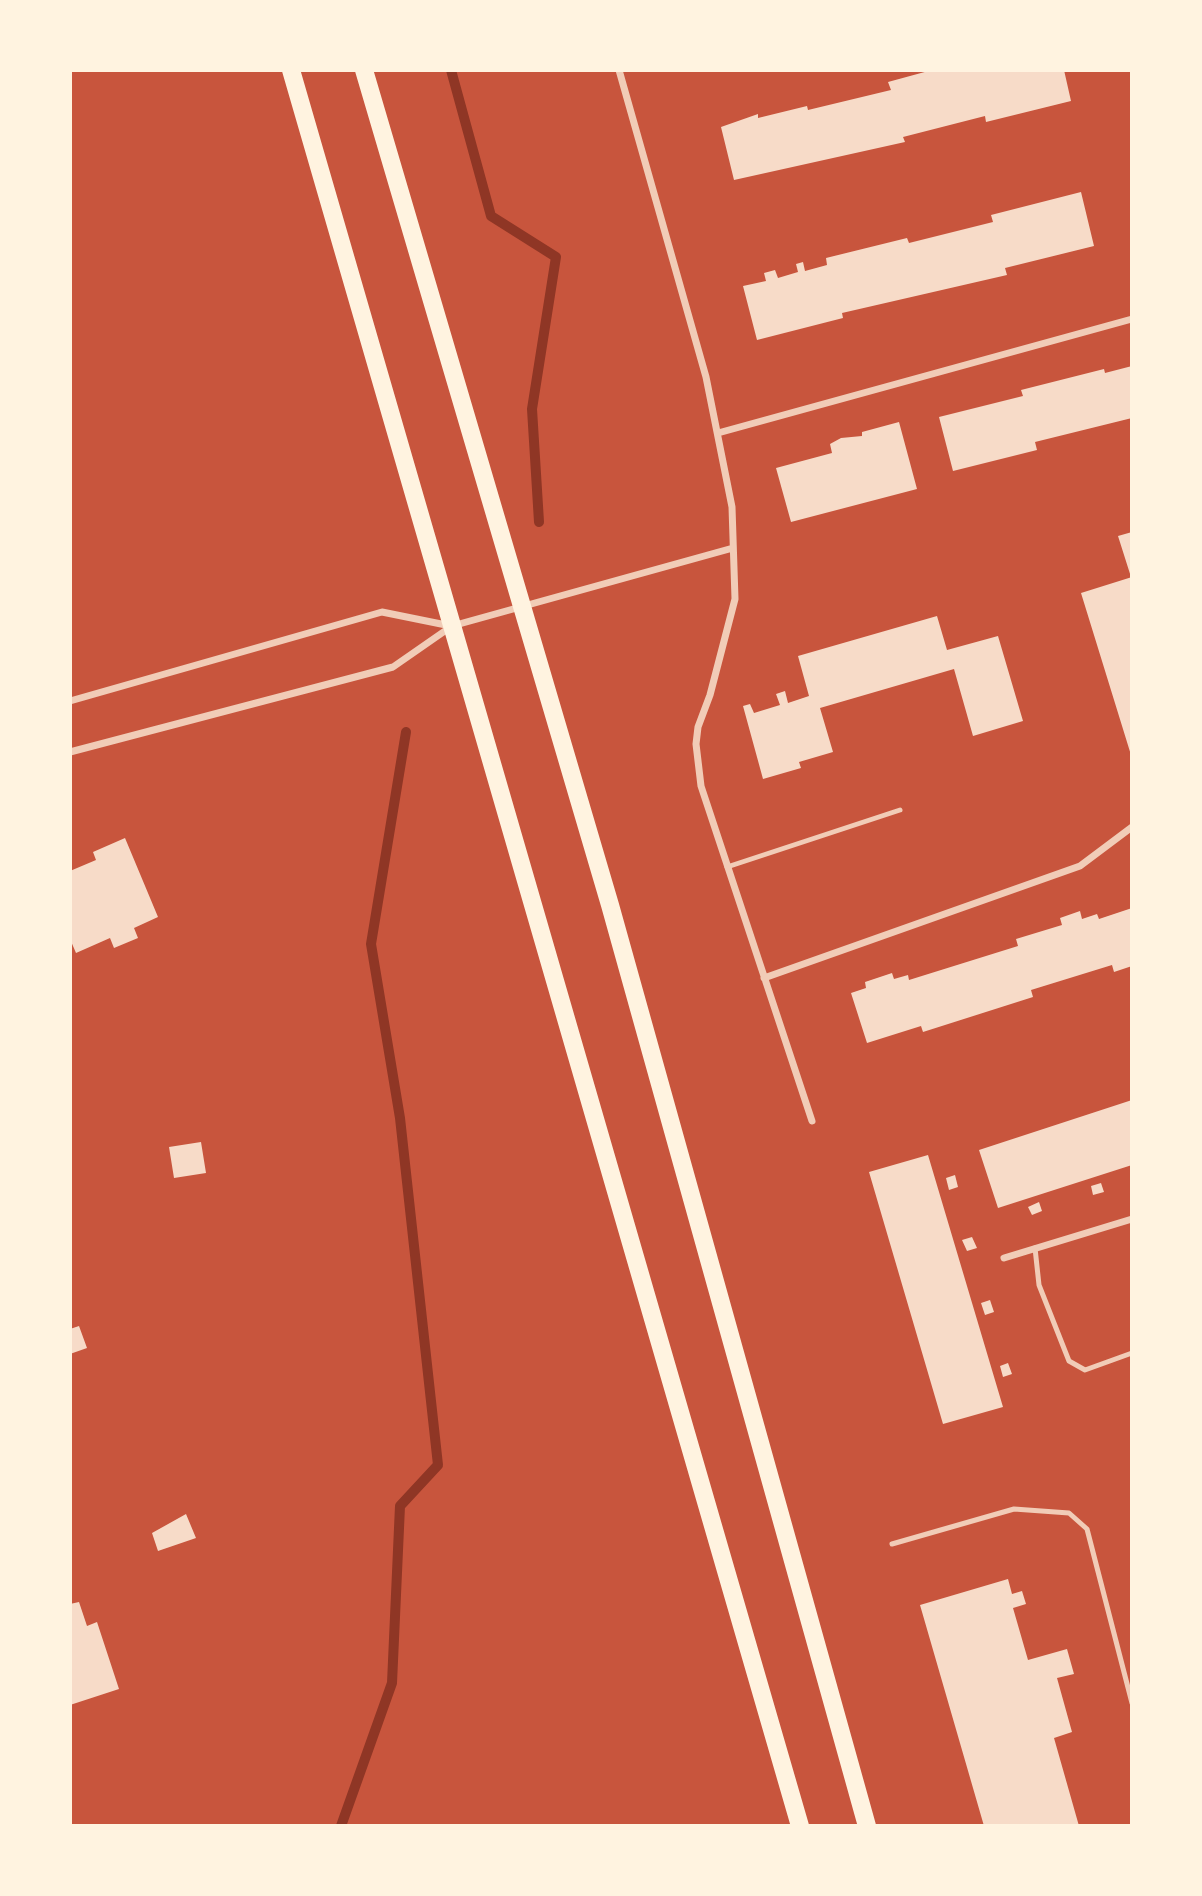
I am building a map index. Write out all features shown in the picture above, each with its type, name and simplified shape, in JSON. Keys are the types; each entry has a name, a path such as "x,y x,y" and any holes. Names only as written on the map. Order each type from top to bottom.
{"main road":[{"path":"291,70 800,1826"},
{"path":"364,70 610,905 867,1826"}],"street":[{"path":"619,70 706,376 732,507 735,599 696,744 701,786 812,1121"},
{"path":"718,433 1132,319"},
{"path":"70,752 393,667 452,626 733,548"},
{"path":"70,701 382,612 452,626"},
{"path":"764,978 1080,866 1132,827"},
{"path":"1004,1258 1132,1219"}],"lane":[{"path":"727,867 900,810"},
{"path":"1035,1248 1039,1285 1069,1361 1085,1370 1132,1353"},
{"path":"892,1544 1014,1508 1069,1513 1087,1529 1132,1703"}],"building":[{"path":"932,70 1064,70 1071,101 986,122 985,116 903,137 905,142 734,180 721,127 758,114 758,118 807,106 808,110 891,90 888,82"},
{"path":"1081,192 1094,246 1005,268 1007,275 842,313 843,318 757,340 743,286 766,281 764,273 775,270 778,278 798,272 796,264 803,262 805,271 827,265 826,258 907,238 909,243 993,222 991,215"},
{"path":"1132,366 1132,418 1035,442 1037,450 953,471 939,417 1023,396 1021,390 1104,369 1105,373"},
{"path":"899,422 917,489 791,522 776,468 832,453 830,444 841,438 862,436 862,432"},
{"path":"1132,532 1132,577 1131,577 1118,536"},
{"path":"1132,577 1132,755 1131,755 1081,593"},
{"path":"937,616 947,650 998,636 1023,721 973,736 954,669 820,708 833,752 799,762 801,768 763,779 743,706 750,704 754,713 780,705 776,694 785,691 788,703 809,696 798,656"},
{"path":"125,838 158,917 134,928 138,938 114,948 110,938 76,953 70,939 70,871 96,860 93,852"},
{"path":"1132,908 1132,966 1114,972 1112,965 1031,990 1033,997 923,1032 921,1026 867,1043 851,993 866,988 865,982 892,973 894,979 908,975 909,980 1018,946 1016,939 1062,925 1060,918 1080,911 1082,919 1097,914 1099,919"},
{"path":"1132,1100 1132,1165 998,1208 979,1150"},
{"path":"201,1142 206,1173 174,1178 169,1147"},
{"path":"928,1155 1003,1407 943,1424 869,1172"},
{"path":"955,1175 958,1187 949,1190 946,1178"},
{"path":"1101,1183 1104,1192 1093,1195 1091,1186"},
{"path":"1039,1202 1042,1211 1032,1215 1028,1207"},
{"path":"972,1237 977,1248 967,1251 962,1240"},
{"path":"990,1300 994,1312 985,1315 981,1303"},
{"path":"79,1326 87,1348 70,1354 70,1329"},
{"path":"1008,1363 1012,1374 1003,1377 1000,1366"},
{"path":"186,1514 196,1538 158,1551 152,1533"},
{"path":"1008,1579 1012,1594 1022,1591 1026,1604 1013,1608 1028,1660 1067,1649 1074,1674 1057,1678 1072,1732 1054,1738 1079,1826 984,1826 920,1605"},
{"path":"79,1602 87,1626 97,1622 119,1689 70,1705 70,1604"}],"waterway":[{"path":"451,70 491,216 556,257 532,409 539,522"},
{"path":"341,1826 392,1683 400,1506 438,1465 400,1118 371,944 406,732"}]}
